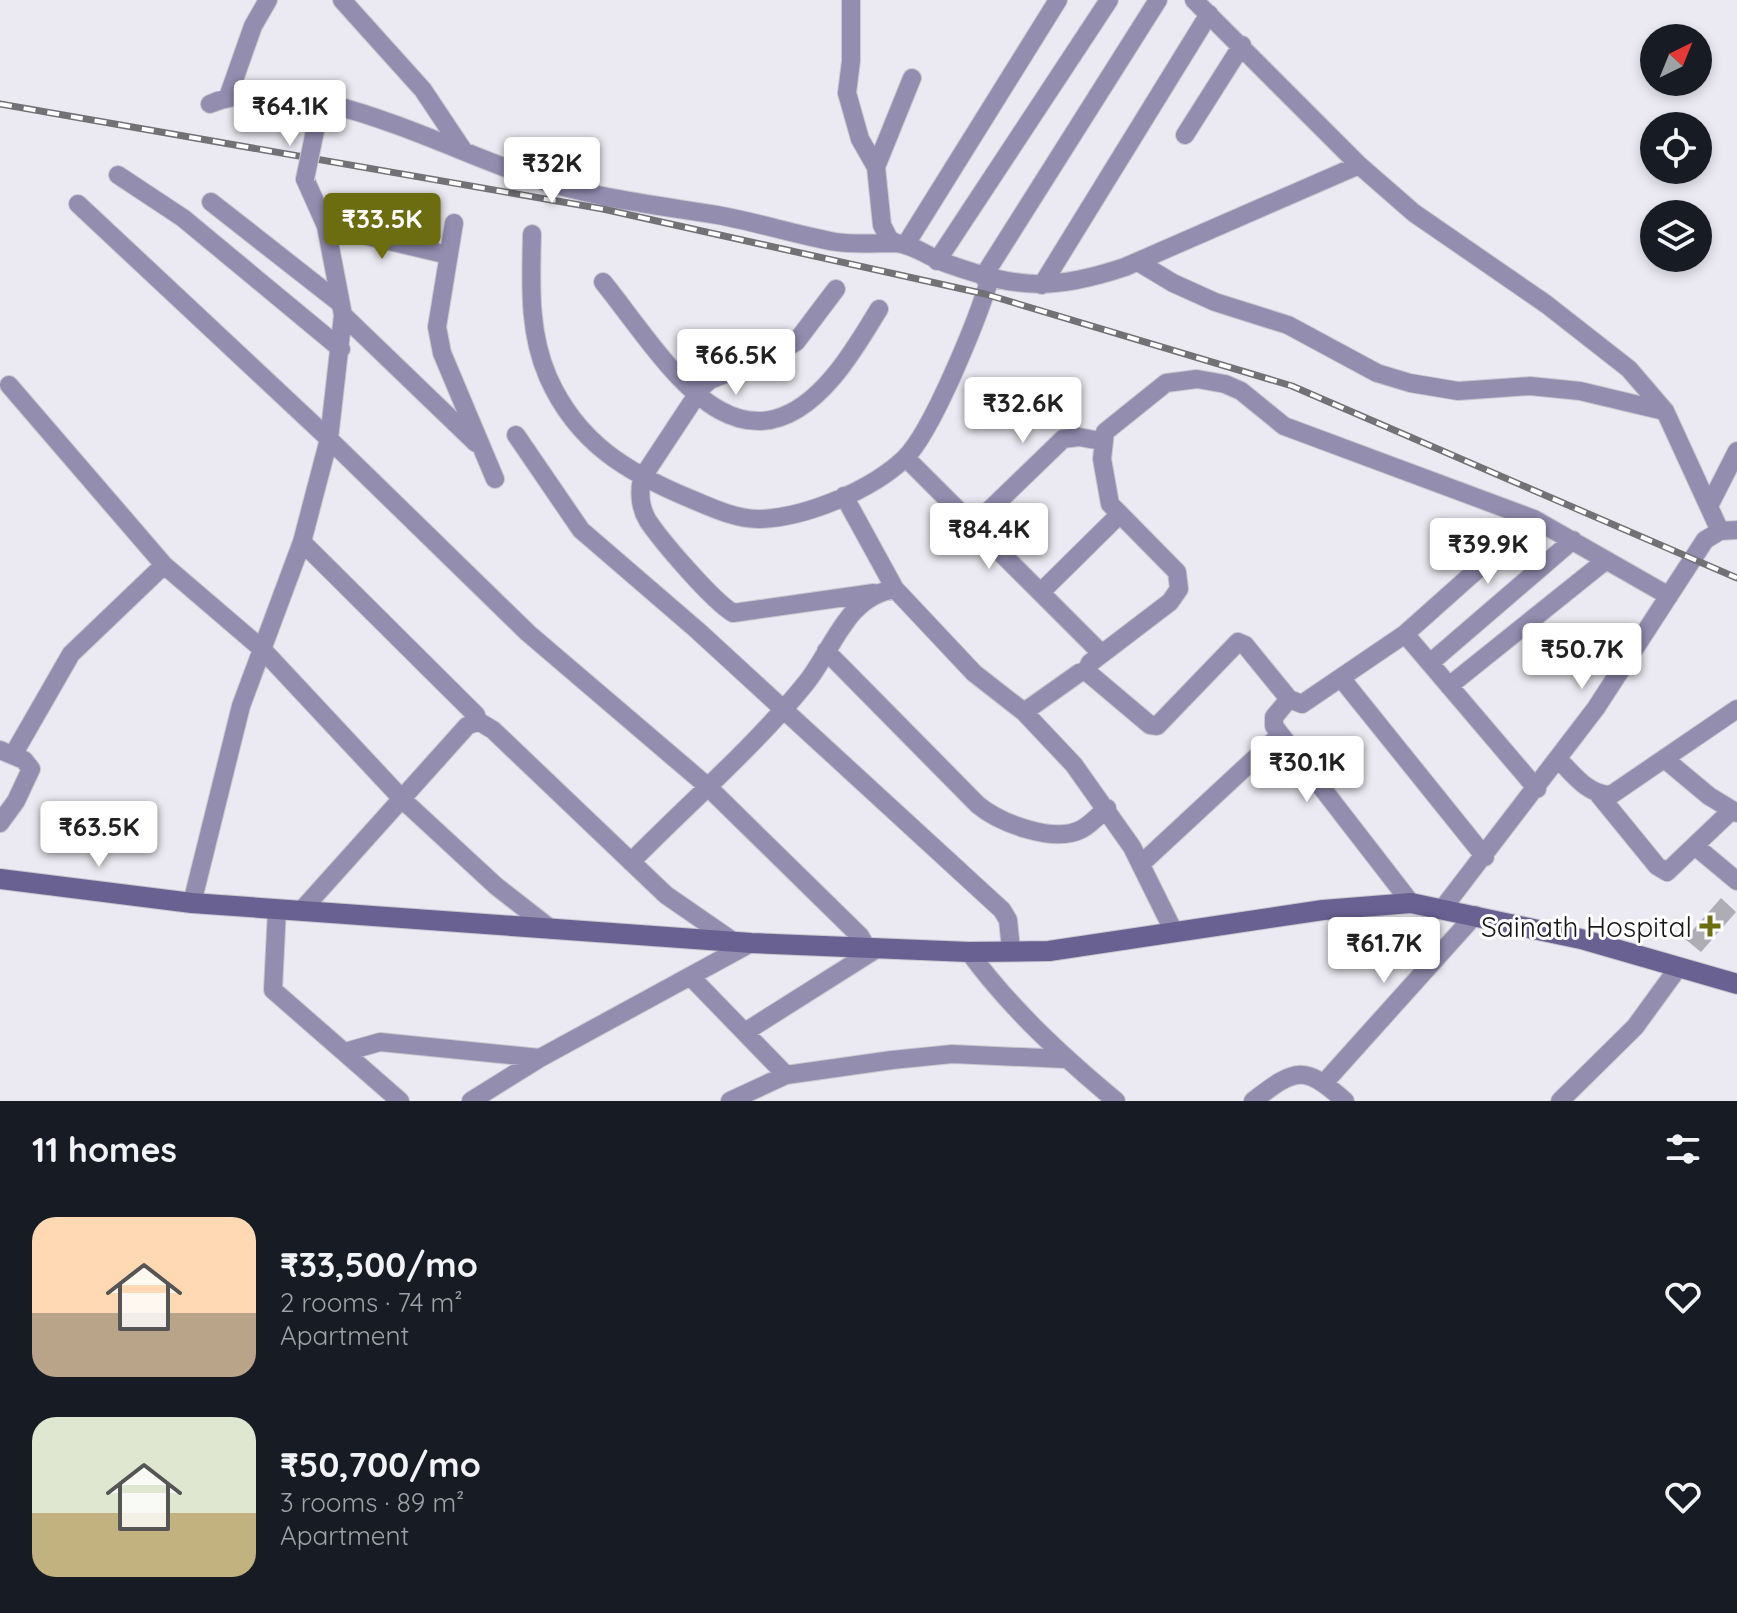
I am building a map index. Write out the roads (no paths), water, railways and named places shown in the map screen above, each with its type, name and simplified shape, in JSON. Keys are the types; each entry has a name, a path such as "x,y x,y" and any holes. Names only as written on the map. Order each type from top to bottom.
{"street":[{"path":"268,0 219,101 256,93 296,97 341,108 463,150 534,179 632,202 720,216 838,242 901,243"},
{"path":"342,0 423,90 463,150"},
{"path":"851,0 851,61 847,93 860,139 876,167 882,225 889,239 937,261 986,278 1016,285 1088,279 1138,262 1359,165"},
{"path":"901,243 1058,0"},
{"path":"937,261 1109,0"},
{"path":"532,234 533,330 548,377 571,418 590,441 613,461 642,478 718,510 758,519 793,515 844,496 906,458 920,438 947,383 986,278 1158,0"},
{"path":"1194,0 1359,165 1414,213 1592,338 1629,369 1665,411 1709,506 1728,530 1705,540 1559,760 1443,908"},
{"path":"1042,285 1209,14"},
{"path":"1185,135 1242,45"},
{"path":"876,167 912,78"},
{"path":"296,97 316,126"},
{"path":"192,903 241,706 302,542 329,439 341,349 342,309 326,226 305,179 316,126 341,108"},
{"path":"118,175 183,218 341,349"},
{"path":"211,202 342,309 482,449"},
{"path":"78,204 329,439 528,633 706,785 873,948"},
{"path":"454,223 438,310 442,353 495,479"},
{"path":"326,226 448,255"},
{"path":"1138,262 1173,283 1215,302 1288,325 1377,373 1410,383 1458,391 1530,386 1580,391 1665,411"},
{"path":"603,282 695,396 732,418 753,423 796,411 835,375 879,309"},
{"path":"836,289 796,342 773,355 710,380 695,396 642,478 639,490 648,521 714,598 733,613 886,591"},
{"path":"1024,712 1086,671 1102,654 1170,602 1180,583 1177,572 1119,515 1108,498 1101,441 1111,426 1166,383 1210,380 1241,391 1293,430 1534,519 1669,596"},
{"path":"9,385 164,565 262,649 404,801 496,886 551,929"},
{"path":"516,435 581,530 783,709 1002,910 1008,920 1011,949"},
{"path":"974,525 1063,439 1079,437 1101,441"},
{"path":"1709,506 1737,451"},
{"path":"906,458 1102,654"},
{"path":"844,496 886,591 974,673 1024,712 1074,765 1107,808 1141,864 1174,932"},
{"path":"1041,592 1119,515"},
{"path":"1086,671 1150,725 1157,726 1238,642 1245,645 1289,699 1302,704 1405,634 1534,519"},
{"path":"1430,663 1573,540"},
{"path":"302,542 476,715 478,721 493,730 666,895 742,943"},
{"path":"1449,686 1605,561"},
{"path":"0,823 30,776 29,764 7,752 71,654 164,565"},
{"path":"631,862 808,681 856,608 886,591"},
{"path":"1405,634 1537,789"},
{"path":"826,651 978,805 1004,823 1020,828 1074,832 1107,808"},
{"path":"1341,678 1485,857"},
{"path":"1289,699 1273,721 1280,735 1411,903"},
{"path":"1599,795 1619,791 1737,709"},
{"path":"301,911 404,801 467,726 478,721"},
{"path":"1141,864 1280,735"},
{"path":"1559,760 1599,795 1662,871 1671,869 1734,812 1666,760"},
{"path":"1695,846 1736,880"},
{"path":"0,879 192,903 742,943 969,952 1011,949 1049,951 1323,910 1411,903 1581,939 1737,984"},
{"path":"277,909 273,990 400,1101"},
{"path":"1324,1083 1475,915"},
{"path":"471,1101 742,943"},
{"path":"745,1032 873,948"},
{"path":"969,952 991,982 1066,1059 1116,1101"},
{"path":"1560,1101 1627,1036 1678,968"},
{"path":"690,976 786,1075"},
{"path":"345,1052 380,1042 540,1058"},
{"path":"730,1101 786,1075 952,1054 1066,1059"},
{"path":"1253,1101 1299,1073 1312,1074 1345,1101"}],"railway":[{"path":"0,104 603,209 985,294 1292,386 1737,578"}],"place":[{"name":"Sainath Hospital","path":"1710,926"}]}
